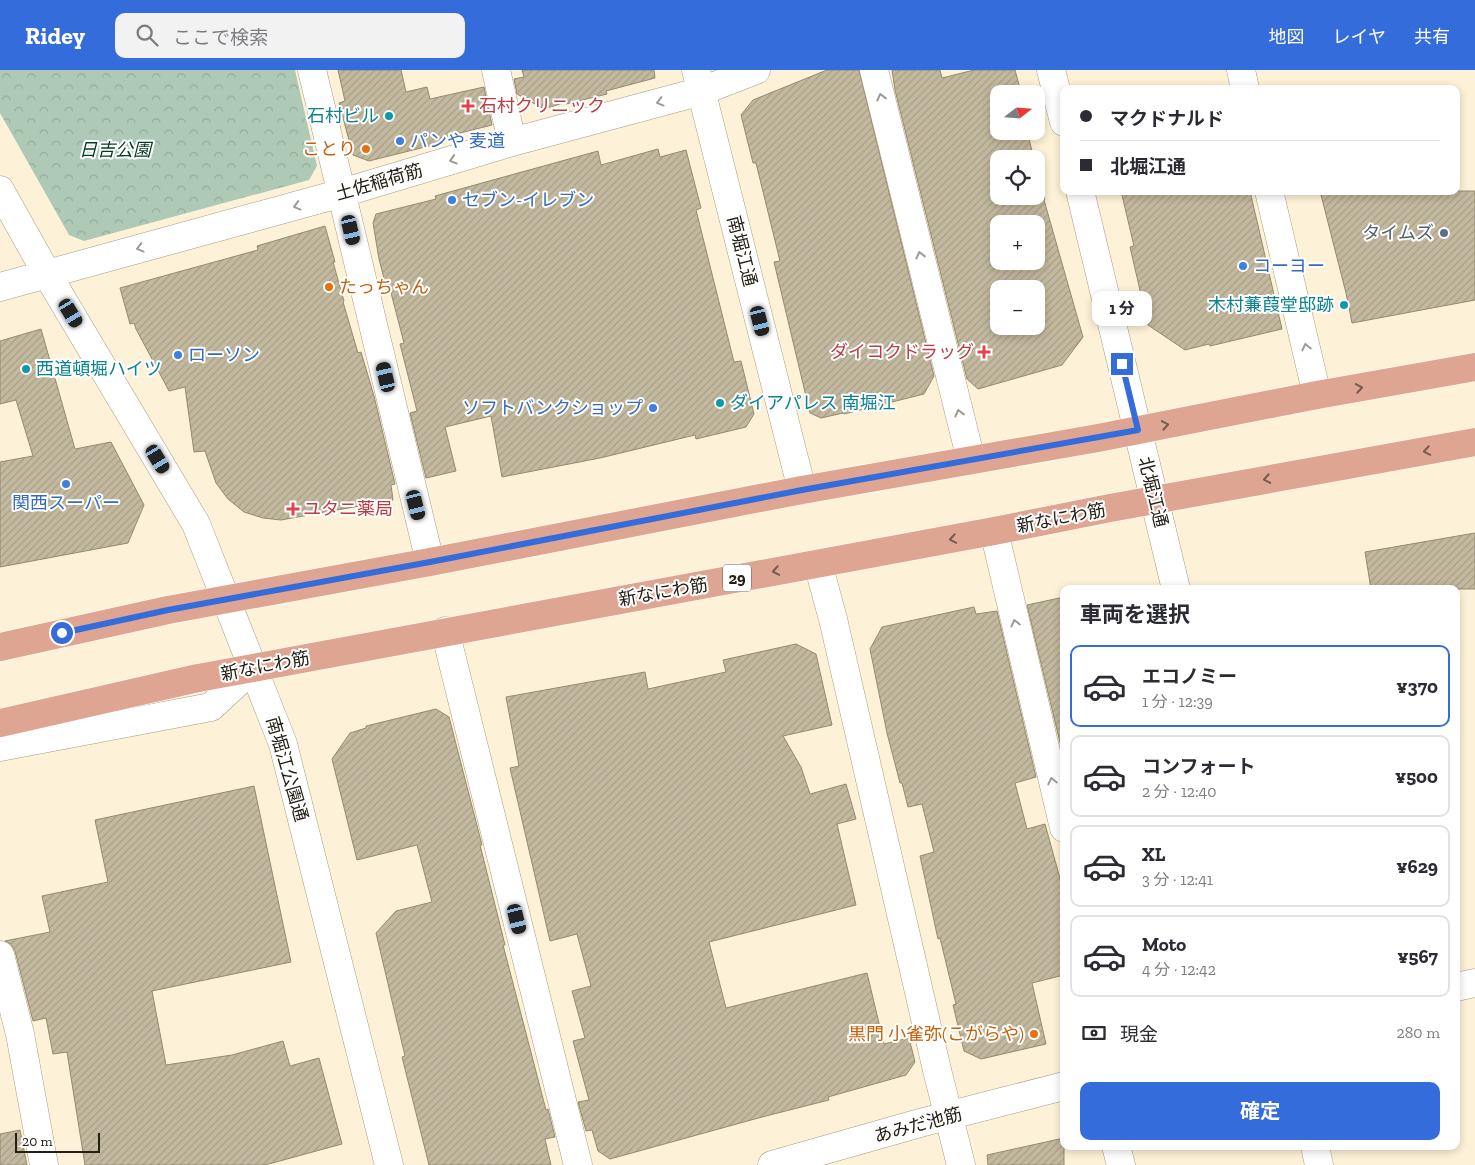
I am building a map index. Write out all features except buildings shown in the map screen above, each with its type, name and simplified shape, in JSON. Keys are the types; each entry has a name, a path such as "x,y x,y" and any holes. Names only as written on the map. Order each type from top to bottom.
{"main road":[{"path":"0,648 149,614 225,599 430,562 802,490 1475,367"},
{"name":"新なにわ筋","path":"0,723 198,678 1475,442"}],"street":[{"path":"312,70 430,562"},
{"path":"496,70 512,142"},
{"name":"土佐稲荷筋","path":"0,287 342,193 512,142 699,80 756,70"},
{"path":"874,70 971,460"},
{"path":"1051,70 1060,106"},
{"path":"1241,70 1244,85"},
{"name":"南堀江通","path":"699,80 802,490"},
{"name":"南堀江公園通","path":"0,190 47,274 196,524 283,744 389,1165"},
{"name":"北堀江通","path":"1081,195 1175,585"},
{"path":"1270,195 1317,395"},
{"path":"994,531 1060,811"},
{"path":"818,564 961,1165"},
{"path":"446,631 578,1165"},
{"path":"0,747 211,707 253,668"},
{"path":"0,955 20,1034 44,1165"},
{"path":"1460,986 1475,983"},
{"name":"あみだ池筋","path":"772,1165 1060,1087"},
{"path":"1117,1150 1121,1165"},
{"path":"1316,1150 1320,1165"}],"green space":[{"name":"日吉公園","path":"0,70 295,70 317,166 309,180 84,241 69,235 0,113"}],"place":[{"name":"石村クリニック","path":"468,106"},
{"name":"石村ビル","path":"389,116"},
{"name":"パンや 麦道","path":"400,141"},
{"name":"ことり","path":"366,149"},
{"name":"セブン-イレブン","path":"452,200"},
{"name":"タイムズ","path":"1444,233"},
{"name":"コーヨー","path":"1243,266"},
{"name":"たっちゃん","path":"329,287"},
{"name":"木村蒹葭堂邸跡","path":"1344,305"},
{"name":"ダイコクドラッグ","path":"984,352"},
{"name":"ローソン","path":"178,355"},
{"name":"西道頓堀ハイツ","path":"26,369"},
{"name":"ダイアパレス 南堀江","path":"720,403"},
{"name":"ソフトバンクショップ","path":"653,408"},
{"name":"関西スーパー","path":"66,484"},
{"name":"ユタニ薬局","path":"293,509"},
{"name":"黒門 小雀弥(こがらや)","path":"1034,1034"}],"route":[{"path":"62,633 168,610 430,562 802,490 1138,430 1122,364"}]}
